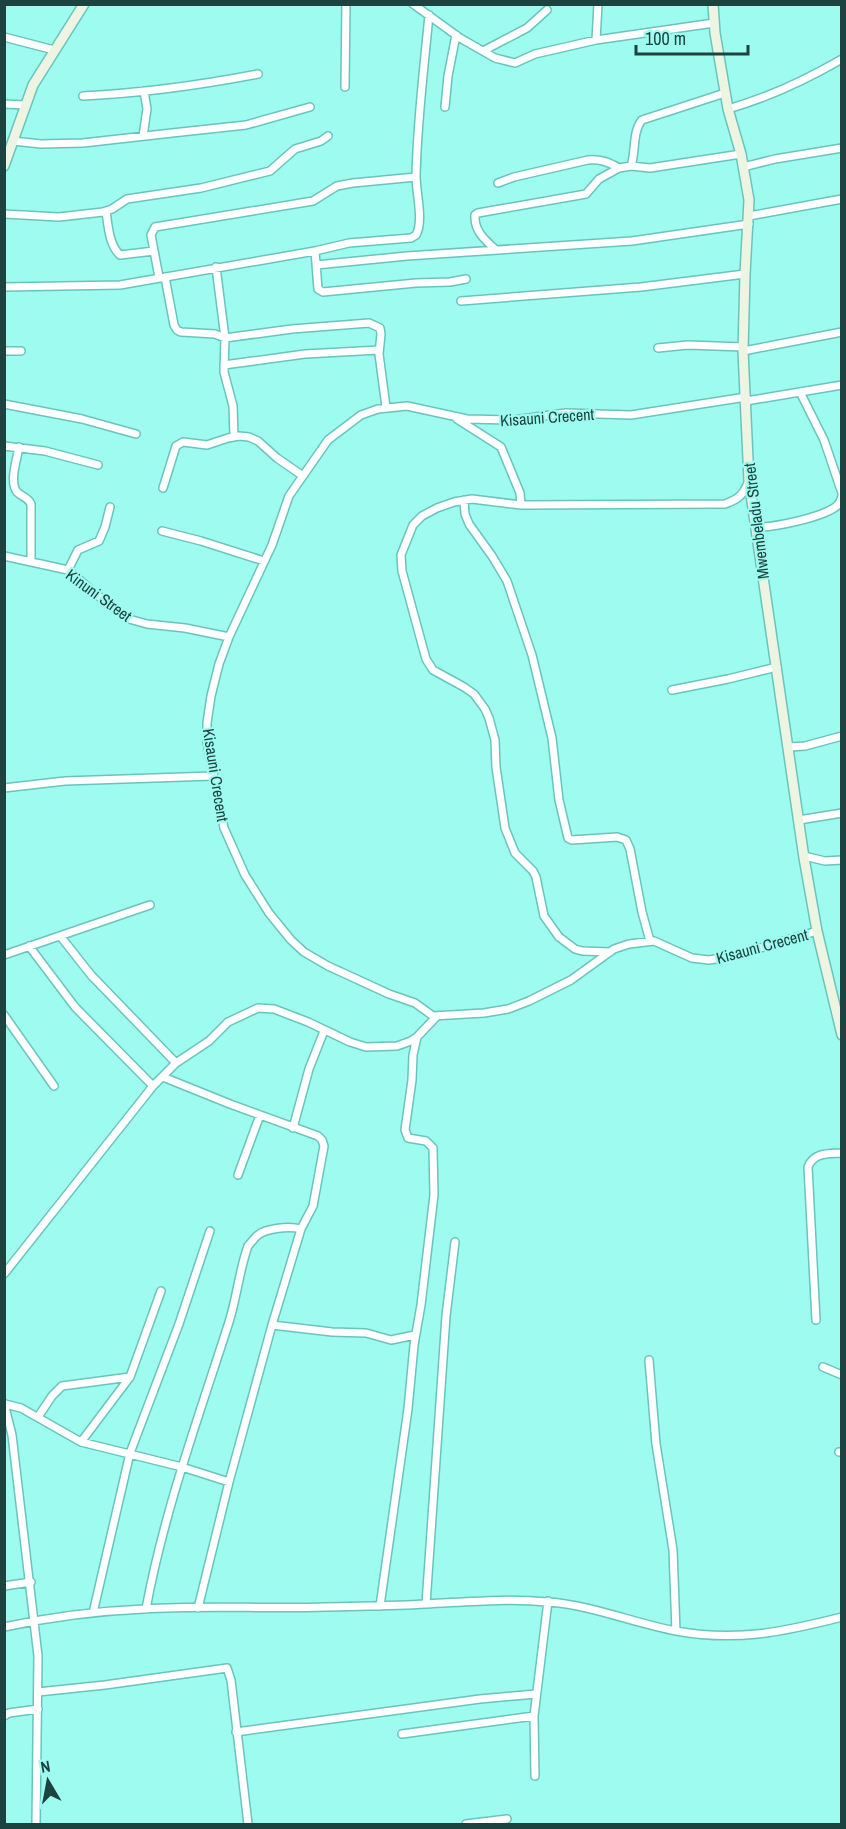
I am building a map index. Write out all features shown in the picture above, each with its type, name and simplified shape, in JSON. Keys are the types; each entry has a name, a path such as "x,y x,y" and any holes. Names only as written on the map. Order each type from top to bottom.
{"street":[{"path":"4,166 33,86 84,4"},
{"path":"345,87 346,4"},
{"path":"596,40 598,4"},
{"name":"Mwembeladu Street","path":"712,4 728,109 741,154 749,200 743,349 749,481 804,856 817,931 838,1006 841,1032"},
{"path":"416,5 456,35 483,51 495,58 515,63 535,54 596,40 714,23"},
{"path":"483,51 527,28 548,10"},
{"path":"4,287 120,285 349,243 411,238 416,235 419,228 419,208 416,177 429,15"},
{"path":"446,107 448,76 456,35"},
{"path":"4,37 54,50"},
{"path":"728,109 806,81 842,59"},
{"path":"83,96 216,82 258,74"},
{"path":"143,136 147,110 144,91"},
{"path":"631,166 635,152 636,130 642,120 725,93"},
{"path":"4,104 25,105"},
{"path":"13,141 61,145 143,136 246,124 310,107"},
{"path":"4,214 59,217 106,211 127,200 201,188 270,171 295,148 321,141 328,136"},
{"path":"743,167 775,159 842,148"},
{"path":"496,250 477,229 475,222 478,213 586,194 599,179 619,168 631,166 650,168 741,154"},
{"path":"498,183 514,177 588,160 608,161 619,168"},
{"path":"386,407 379,350 380,328 369,323 292,329 225,338 215,333 181,333 177,330 172,314 154,251 152,235 154,227 313,201 337,186 416,177"},
{"path":"316,265 407,256 632,241 749,220 842,199"},
{"path":"106,211 116,252 120,255 154,251"},
{"path":"315,251 318,289 323,292 466,279"},
{"path":"216,267 225,338 224,365 233,406 234,437"},
{"path":"460,301 641,287 745,274"},
{"path":"658,348 688,345 743,349 842,332"},
{"path":"224,365 305,354 379,350"},
{"path":"4,351 21,351"},
{"name":"Kisauni Crecent","path":"436,1017 415,1003 389,994 328,966 304,952 291,940 269,913 237,860 224,828 213,776 207,742 207,723 214,682 229,637 272,545 286,503 318,452 336,432 361,415 386,407 407,406 466,419 513,420 578,412 631,415 842,385"},
{"path":"755,527 767,528 822,513 836,507 841,501 842,495 824,440 800,392"},
{"path":"4,404 82,419 136,434"},
{"path":"451,415 501,447 520,493 521,505"},
{"path":"163,488 176,446 183,442 207,445 234,437 249,437 258,441 303,476"},
{"path":"4,446 45,451 98,465"},
{"path":"19,447 14,486 17,493 30,500 31,504 31,561"},
{"path":"610,952 587,952 575,949 559,937 544,916 536,877 515,853 505,828 496,767 495,740 489,718 474,694 434,670 426,659 406,591 401,555 413,525 422,516 437,508 464,500 521,505 724,504 736,500 743,494 749,481"},
{"path":"4,1274 153,1086 176,1063 209,1041 228,1022 258,1008 274,1009 358,1045 378,1048 406,1043 417,1037 436,1017 493,1012 530,1001 571,980 610,952 629,944 650,941 630,849 626,840 617,837 572,840 568,838 559,800 552,738 532,655 507,581 469,524 465,514 464,500"},
{"path":"68,570 78,550 99,541 110,507"},
{"path":"162,531 264,561"},
{"name":"Kinuni Street","path":"4,556 68,570 129,619 229,637"},
{"path":"672,690 728,680 777,667"},
{"path":"789,747 805,746 842,736"},
{"path":"4,788 65,781 213,776"},
{"path":"799,820 842,813"},
{"path":"804,856 825,861 842,860"},
{"path":"4,955 150,905"},
{"name":"Kisauni Crecent","path":"650,941 659,942 692,958 709,960 734,956 817,931"},
{"path":"61,936 91,975 176,1063"},
{"path":"29,946 75,1007 153,1086"},
{"path":"4,1015 54,1086"},
{"path":"293,1128 309,1069 324,1031"},
{"path":"380,1605 408,1408 415,1335 421,1305 426,1247 434,1195 433,1148 426,1141 410,1139 405,1133 417,1037"},
{"path":"163,1077 318,1136 324,1146 313,1206 301,1229 272,1325 229,1482 198,1608"},
{"path":"238,1175 260,1115"},
{"path":"816,1320 808,1167 810,1161 820,1154 842,1153"},
{"path":"146,1609 182,1467 230,1319 248,1246 261,1233 287,1228 301,1229"},
{"path":"93,1613 130,1453 179,1324 210,1231"},
{"path":"426,1604 446,1316 455,1242"},
{"path":"81,1442 130,1377 161,1291"},
{"path":"272,1325 332,1332 366,1332 391,1340 415,1335"},
{"path":"649,1360 656,1444 673,1550 676,1631"},
{"path":"823,1367 842,1375"},
{"path":"38,1417 62,1386 130,1377"},
{"path":"36,1824 38,1656 12,1435 5,1403 21,1408 81,1442 182,1467 229,1482"},
{"path":"4,1586 31,1582"},
{"path":"4,1627 35,1620 146,1609 426,1604 483,1599 575,1605 676,1631 718,1637 750,1636 796,1629 842,1617"},
{"path":"535,1776 534,1716 548,1602"},
{"path":"38,1692 227,1668 231,1680 248,1824"},
{"path":"236,1732 480,1699 536,1694"},
{"path":"4,1716 9,1713 38,1709"},
{"path":"402,1734 534,1716"},
{"path":"466,1824 507,1819"}]}
